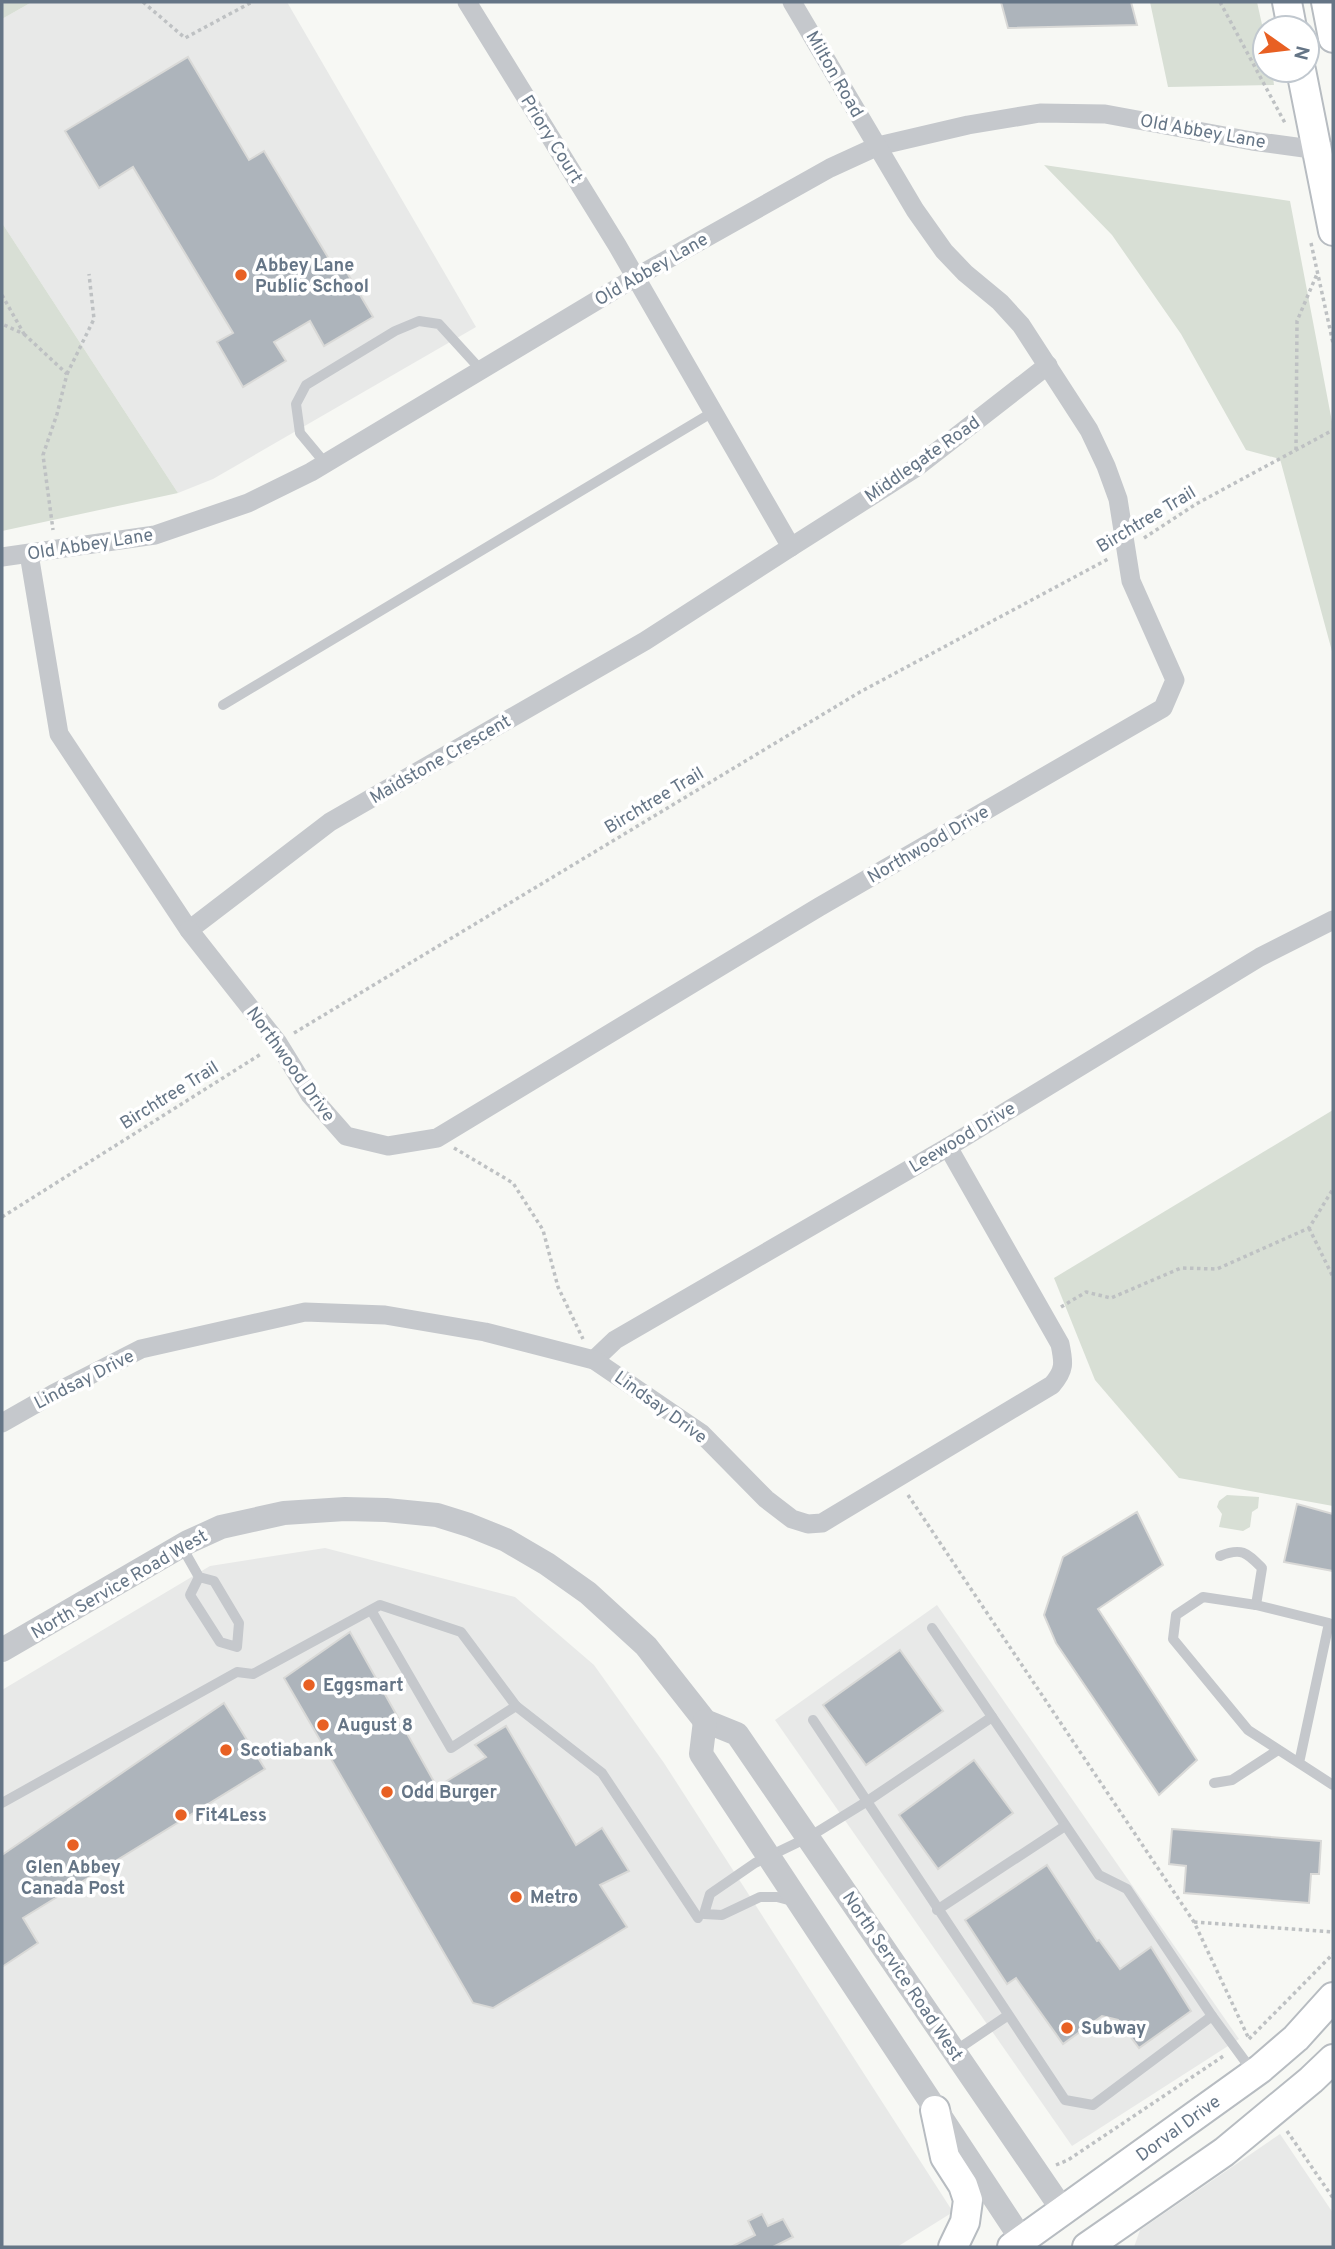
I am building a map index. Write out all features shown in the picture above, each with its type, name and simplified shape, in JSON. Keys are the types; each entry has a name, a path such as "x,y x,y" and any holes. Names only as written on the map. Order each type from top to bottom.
{"main road":[{"path":"1326,2 1333,38"},
{"path":"1305,84 1325,150 1333,231"},
{"name":"Dorval Drive","path":"1020,2245 1254,2073 1296,2038 1333,1997"},
{"path":"1088,2247 1224,2152 1333,2059"},
{"path":"936,2110 945,2157 963,2185 968,2200 965,2222 953,2247"},
{"name":"North Service Road West","path":"1064,2212 1088,2247"}],"street":[{"name":"Priory Court","path":"467,2 636,277"},
{"name":"Milton Road","path":"797,3 878,146"},
{"name":"Old Abbey Lane","path":"2,557 155,535 248,503 325,463 636,277 830,168 878,146 968,125 1040,113 1105,114 1252,141 1325,150"},
{"name":"Northwood Drive","path":"189,930 278,1043 310,1095 346,1136 388,1146 438,1138 819,907 1163,708 1175,680 1131,581 1118,499 1106,466 1088,430 1048,365 1014,318 944,251 915,211 878,146"},
{"path":"636,277 791,547"},
{"name":"Middlegate Road","path":"791,547 917,467 1048,365"},
{"name":"Maidstone Crescent","path":"189,930 330,822 645,641 791,547"},
{"path":"29,554 59,734 189,930"},
{"name":"Leewood Drive","path":"594,1360 615,1340 948,1147 1260,957 1333,920"},
{"name":"Lindsay Drive","path":"2,1423 141,1349 305,1312 385,1315 485,1332 594,1360 701,1433 766,1499 792,1519 808,1524 822,1523 1052,1385 1061,1375 1063,1360 1060,1344 948,1147"},
{"name":"North Service Road West","path":"2,1650 181,1546 221,1527 284,1513 345,1509 438,1515 506,1541 547,1564 588,1593 646,1646 705,1721 737,1734 1064,2212"},
{"path":"705,1721 701,1754 936,2110 1020,2245"}],"lane":[{"path":"325,463 300,433 296,404 306,385 395,331 419,321 439,324 481,370"},
{"path":"223,705 713,412"},
{"path":"181,1546 199,1577 214,1581 239,1623 237,1647 220,1642 190,1595 199,1577"},
{"path":"1220,1556 1234,1550 1247,1554 1262,1568 1256,1605"},
{"path":"1299,1763 1329,1623 1256,1605 1203,1597 1176,1615 1173,1639 1248,1730 1278,1750 1333,1785"},
{"path":"2,1803 237,1672 253,1674 380,1605 461,1632 516,1706 602,1773 698,1918"},
{"path":"371,1610 452,1748 516,1706"},
{"path":"932,1628 1099,1875 1127,1889 1212,2016 1254,2073"},
{"path":"799,1902 777,1897 760,1897 722,1915 704,1914 709,1894 769,1856 809,1837 866,1802 992,1717"},
{"path":"813,1720 1065,2100 1093,2105 1212,2016"},
{"path":"1214,1783 1232,1780 1278,1750"},
{"path":"937,1910 1065,1826"},
{"path":"954,2051 1007,2016"}],"path":[{"path":"143,2 185,38 253,2"},
{"path":"1220,2 1286,123"},
{"path":"1296,450 1297,321 1318,273"},
{"path":"56,550 43,455 67,374 94,319 89,274"},
{"path":"2,295 24,334 67,374"},
{"path":"2,324 24,334"},
{"name":"Birchtree Trail","path":"2,1217 278,1043 860,692 1127,548 1196,504 1333,430"},
{"path":"438,1138 513,1183 543,1230 558,1287 594,1360"},
{"path":"1044,1316 1086,1292 1111,1298 1181,1268 1217,1269 1310,1228 1333,1189"},
{"path":"1310,1228 1333,1277"},
{"path":"897,1478 1194,1922 1249,2039"},
{"path":"1194,1922 1333,1932"},
{"path":"1037,2174 1069,2160 1249,2039 1333,1954"},
{"path":"1287,2131 1333,2198"}],"shaded area":[{"path":"2,2 32,2 2,19"},
{"name":"Abbey Lane Public School","path":"32,2 287,2 476,327 213,479 178,493 2,223 2,19"},
{"path":"1150,2 1257,2 1260,14 1251,14 1251,84 1274,85 1168,87"},
{"path":"1044,165 1290,201 1333,427 1333,655 1280,459 1246,450 1181,334 1112,235"},
{"path":"2,223 178,493 2,531"},
{"path":"1333,1110 1333,1506 1179,1478 1095,1380 1054,1278"},
{"path":"1227,1495 1259,1497 1258,1508 1252,1512 1250,1527 1243,1531 1219,1527 1222,1514 1217,1507 1219,1501"},
{"path":"325,1548 515,1597 594,1665 664,1763 953,2212 897,2247 2,2247 2,1690 210,1566"},
{"path":"937,1605 1239,2039 1072,2146 775,1720"},
{"path":"1280,2134 1333,2213 1333,2247 1134,2247 1140,2230"}],"building":[{"path":"1001,2 1131,2 1137,25 1008,28"},
{"path":"188,57 249,160 264,151 332,264 339,259 373,317 324,346 310,321 274,342 286,361 243,387 217,342 233,333 133,167 99,188 65,131"},
{"path":"1297,1504 1333,1514 1333,1571 1284,1562"},
{"path":"1137,1512 1163,1565 1098,1609 1197,1760 1159,1795 1056,1643 1044,1615 1063,1557"},
{"path":"350,1632 437,1787 486,1757 475,1745 506,1726 576,1845 602,1828 629,1871 600,1885 627,1927 493,2008 473,2003 284,1678"},
{"path":"900,1650 943,1711 866,1765 823,1705"},
{"path":"224,1703 265,1769 23,1918 38,1943 2,1967 2,1855"},
{"path":"974,1760 1013,1813 938,1869 899,1815"},
{"path":"1172,1829 1321,1841 1319,1874 1311,1874 1309,1903 1184,1893 1186,1866 1169,1864"},
{"path":"1047,1865 1097,1941 1099,1940 1120,1969 1151,1947 1191,2011 1139,2048 1118,2020 1102,2016 1063,2044 1016,1978 1007,1984 965,1920"},
{"path":"762,2214 768,2226 783,2219 793,2237 773,2247 731,2247 755,2235 748,2221"}],"place":[{"name":"Abbey Lane Public School","path":"241,275"},
{"name":"Eggsmart","path":"309,1685"},
{"name":"August 8","path":"323,1725"},
{"name":"Scotiabank","path":"226,1750"},
{"name":"Odd Burger","path":"387,1792"},
{"name":"Fit4Less","path":"181,1815"},
{"name":"Glen Abbey Canada Post","path":"73,1845"},
{"name":"Metro","path":"516,1897"},
{"name":"Subway","path":"1067,2028"}]}
